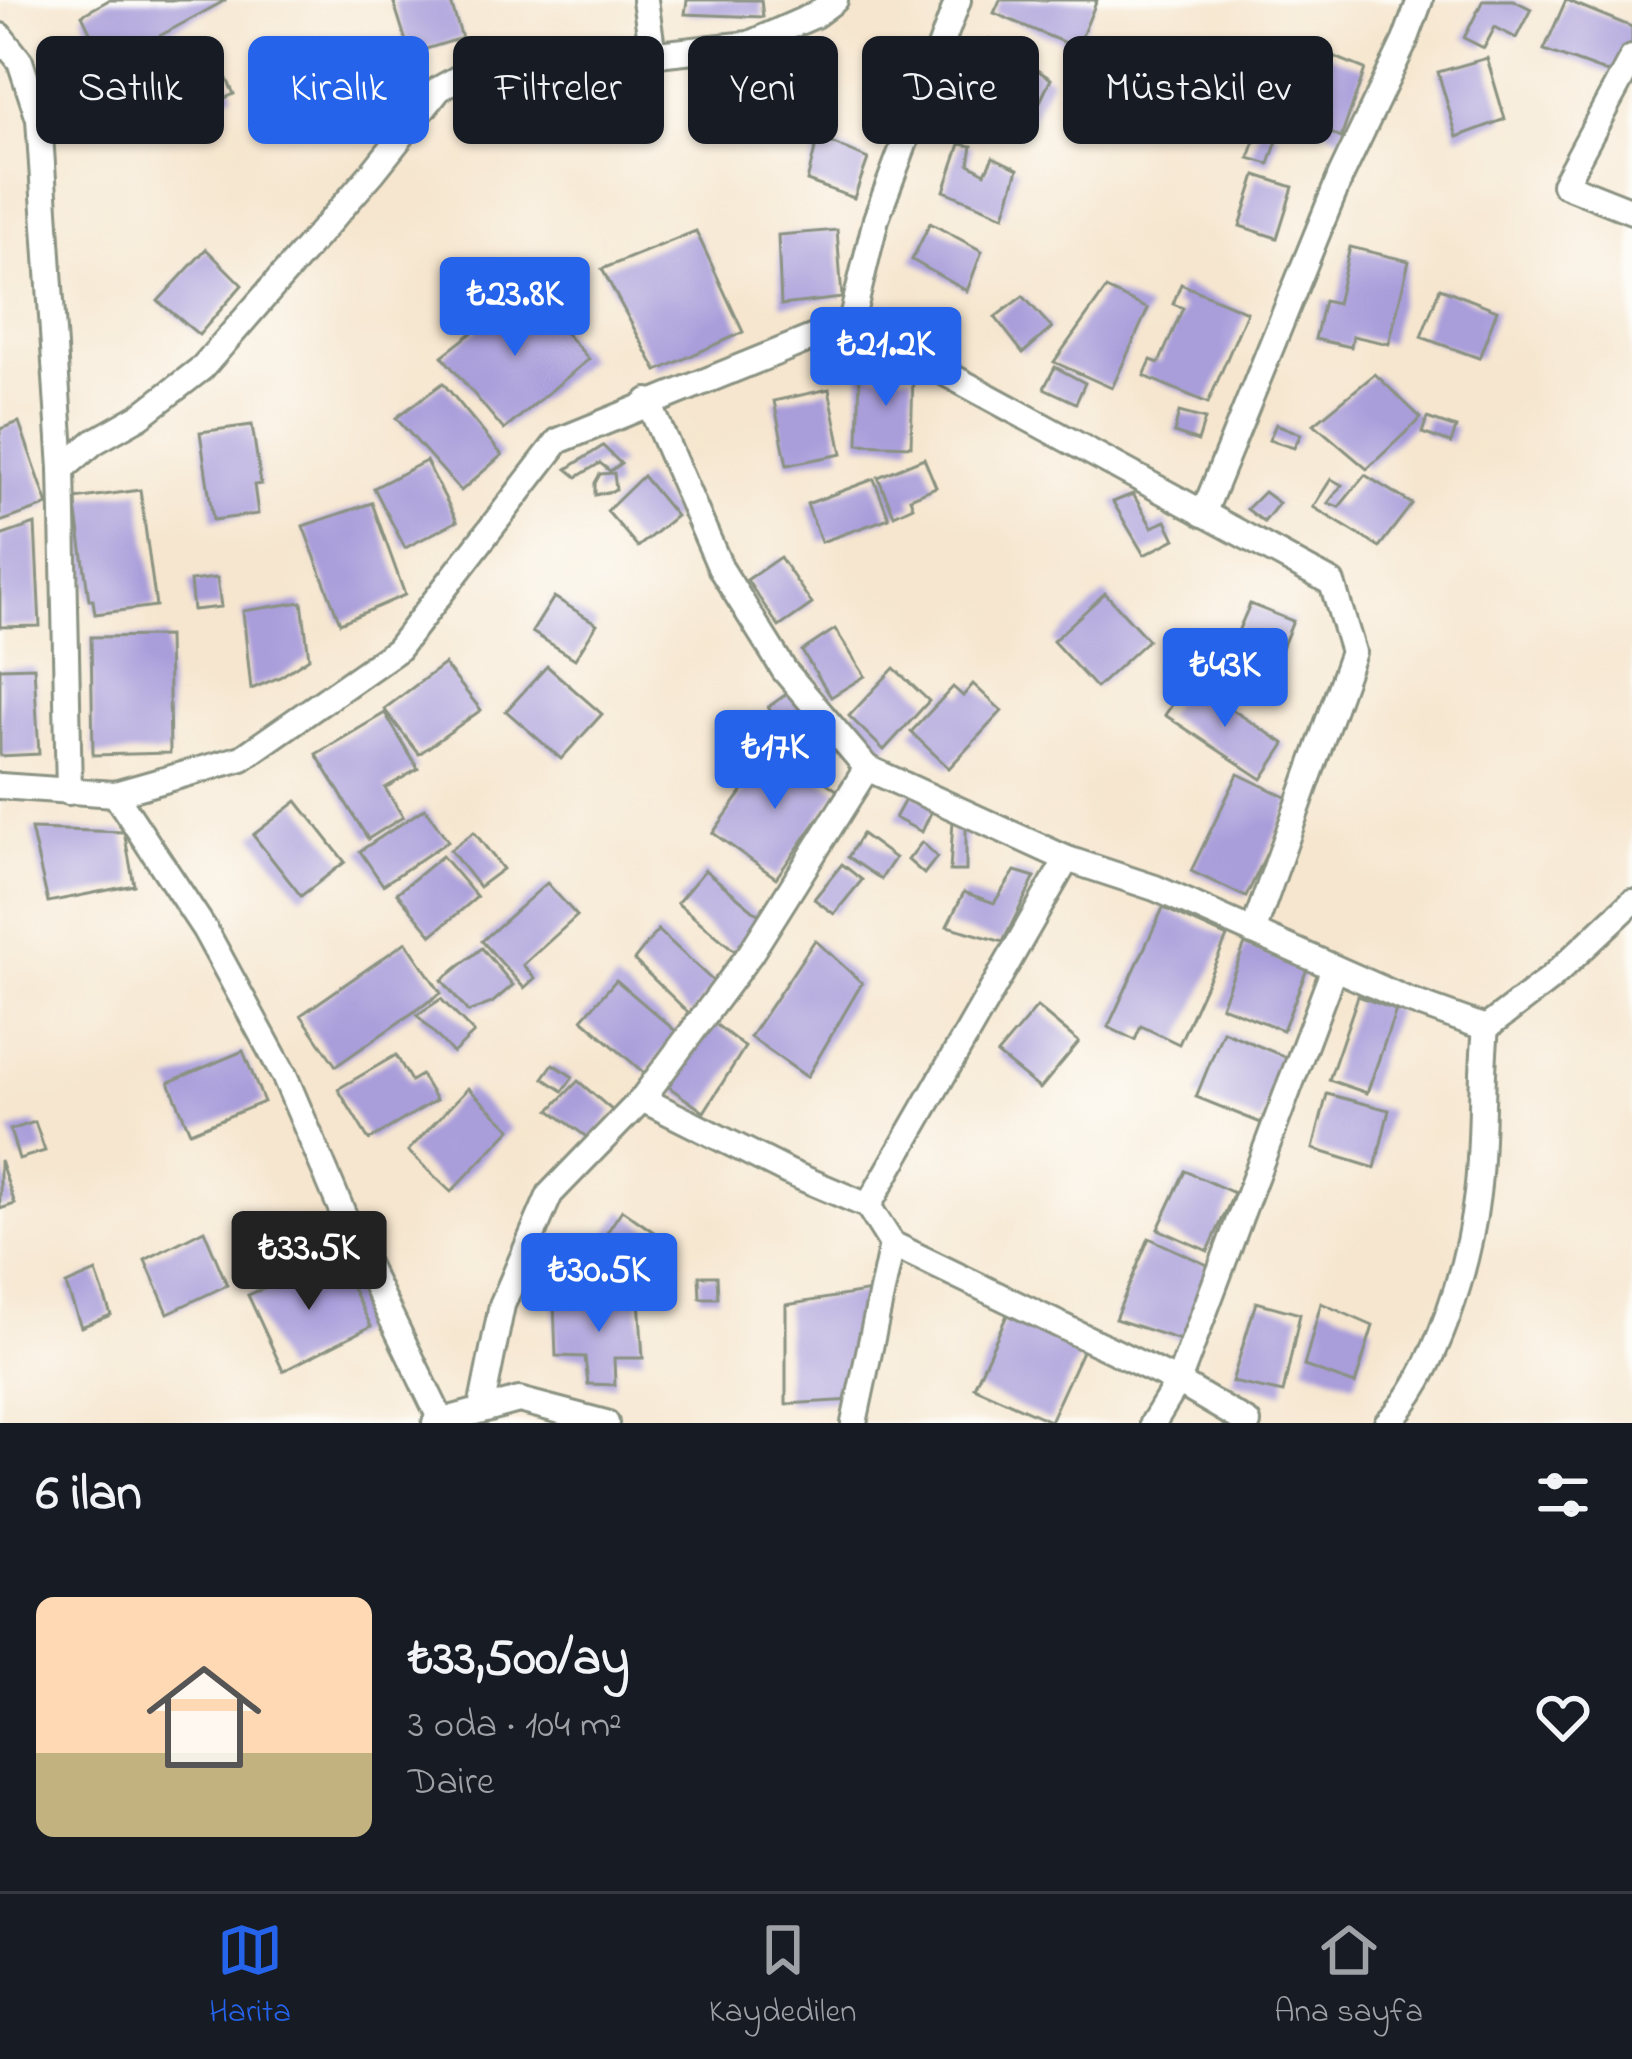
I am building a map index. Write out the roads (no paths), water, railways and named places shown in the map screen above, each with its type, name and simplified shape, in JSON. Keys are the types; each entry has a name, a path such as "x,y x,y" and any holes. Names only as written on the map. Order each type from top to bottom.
{"street":[{"path":"645,0 650,36"},
{"path":"664,54 749,44 815,15 836,0"},
{"path":"850,322 876,220 958,0"},
{"path":"1203,514 1341,175 1420,0"},
{"path":"0,36 39,119 62,469 69,792"},
{"path":"1632,58 1564,184 1632,211"},
{"path":"62,469 202,368 439,89 453,81"},
{"path":"0,786 115,794 242,758 397,650 558,441 850,322"},
{"path":"850,322 1332,583 1353,652 1253,932"},
{"path":"648,401 721,569 784,670 867,768 1067,859 1156,888 1334,968 1486,1028"},
{"path":"481,1409 502,1305 550,1194 642,1099 750,954 867,768"},
{"path":"115,794 205,930 285,1077 438,1422 519,1400 606,1423"},
{"path":"868,1207 1067,859"},
{"path":"1388,1423 1400,1410 1445,1321 1464,1252 1477,1195 1486,1028 1551,978 1632,902"},
{"path":"1153,1423 1178,1382 1334,968"},
{"path":"642,1099 868,1207 892,1244 1178,1382 1248,1423"},
{"path":"854,1423 892,1244"}]}
